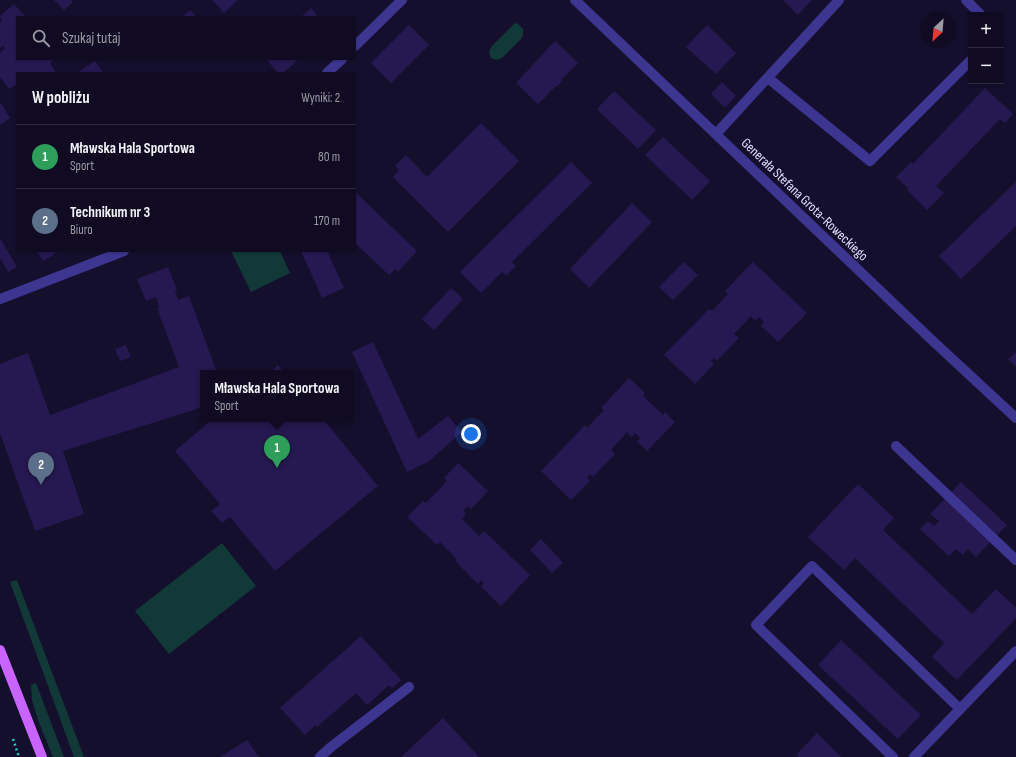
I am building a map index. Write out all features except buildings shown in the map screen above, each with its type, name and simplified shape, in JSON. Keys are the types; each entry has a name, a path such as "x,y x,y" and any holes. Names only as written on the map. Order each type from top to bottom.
{"main road":[{"path":"0,650 42,757"}],"street":[{"path":"356,45 402,0"},
{"name":"Generała Stefana Grota-Roweckiego","path":"575,0 935,343 1016,418"},
{"path":"716,134 839,0"},
{"path":"966,0 978,12"},
{"path":"328,72 341,60"},
{"path":"768,78 870,160 968,63"},
{"path":"0,299 121,252"},
{"path":"896,446 1016,560"},
{"path":"893,757 756,625 812,566 960,709"},
{"path":"914,757 1016,651"},
{"path":"320,757 409,687"}],"path":[{"path":"12,739 19,757"}],"green space":[{"path":"517,23 523,29 521,39 502,58 496,60 491,58 489,52 492,46 514,24"},
{"path":"231,252 280,252 290,273 251,292"},
{"path":"222,543 256,586 169,654 135,611"},
{"path":"17,580 84,757 74,757 10,582"},
{"path":"36,683 64,757 53,757 38,720 32,700 31,685"}],"place":[{"name":"Mławska Hala Sportowa","path":"277,468"},
{"name":"Technikum nr 3","path":"41,485"}]}
